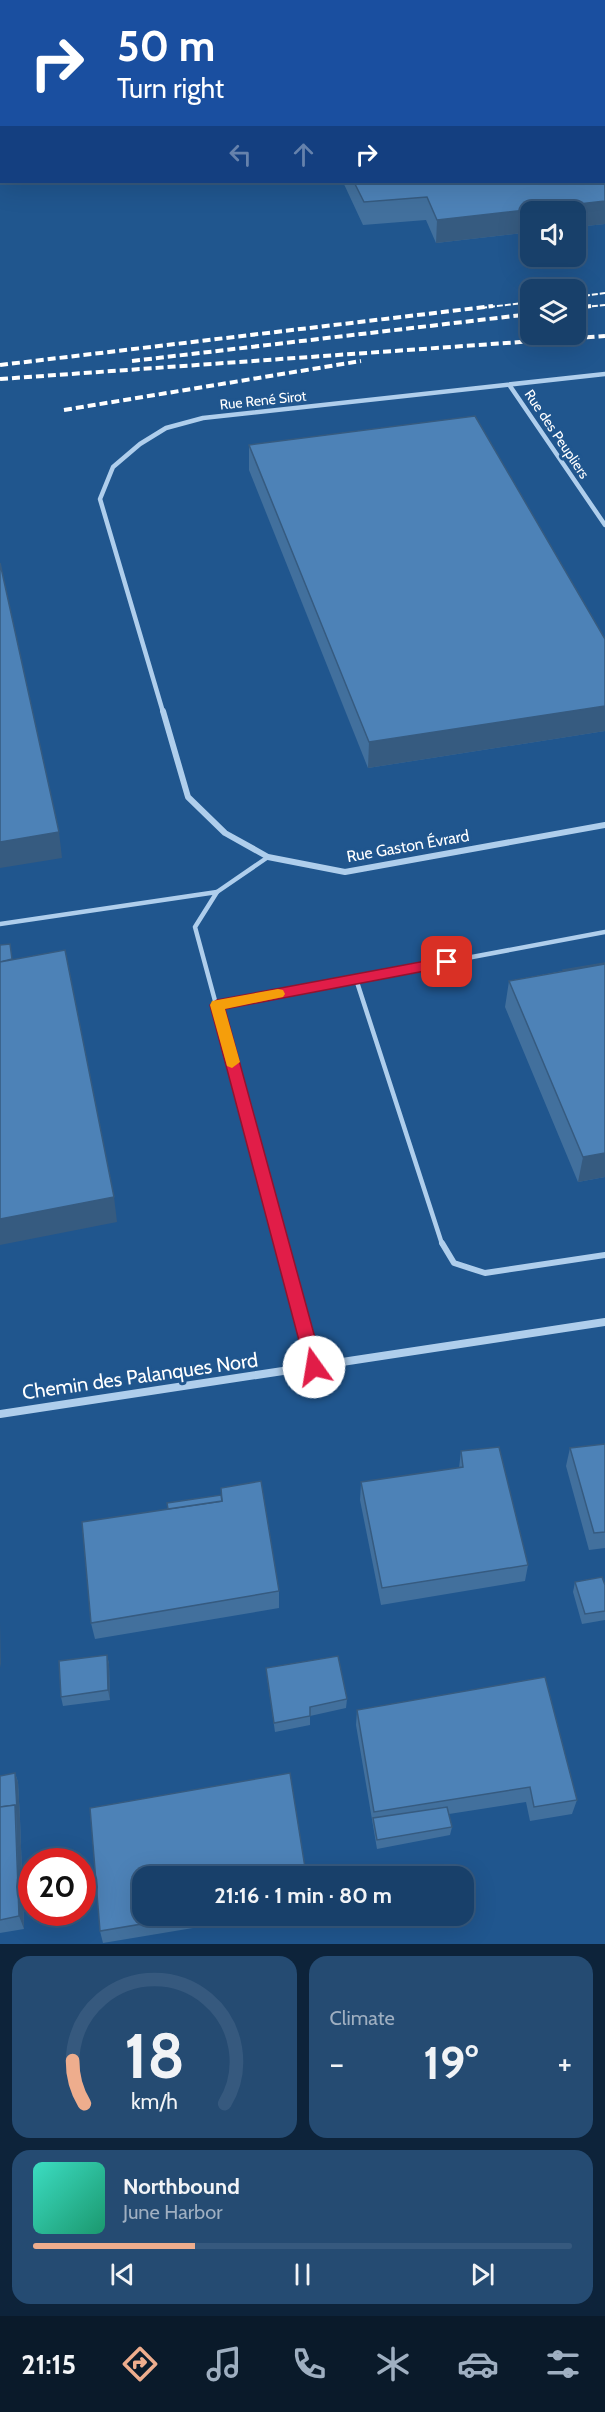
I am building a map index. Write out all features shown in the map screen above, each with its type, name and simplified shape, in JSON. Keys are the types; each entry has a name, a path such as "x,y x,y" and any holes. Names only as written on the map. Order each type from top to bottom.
{"street":[{"name":"Rue René Sirot","path":"140,635 100,499 113,467 140,444 166,428 203,418 605,374"},
{"name":"Rue des Peupliers","path":"510,386 605,525"},
{"name":"Rue Gaston Évrard","path":"140,635 189,797 225,833 268,857 345,872 605,825"},
{"name":"Chemin des Palanques Nord","path":"0,1414 605,1322"}],"lane":[{"path":"268,857 217,892 195,927 314,1367"},
{"path":"0,924 217,892"},
{"path":"217,1005 605,932"},
{"path":"356,979 442,1244 454,1263 485,1273 605,1256"}],"building":[{"path":"354,183 605,183 605,201 586,203 586,201 520,201 520,211 437,220 427,197 364,202"},
{"path":"475,416 605,639 605,706 369,742 249,445"},
{"path":"0,563 59,832 0,842"},
{"path":"10,944 12,959 0,962 0,945"},
{"path":"65,950 114,1197 0,1219 0,962"},
{"path":"605,963 564,971 563,970"},
{"path":"605,964 605,1153 583,1157 509,981"},
{"path":"605,1444 605,1532 594,1533 570,1448"},
{"path":"499,1447 528,1565 382,1588 361,1482 463,1467 461,1451"},
{"path":"261,1481 279,1591 91,1623 82,1522 222,1501 221,1488"},
{"path":"221,1495 222,1501 168,1509 167,1503"},
{"path":"602,1577 605,1585 605,1611 585,1614 575,1582"},
{"path":"107,1655 108,1690 61,1697 59,1661"},
{"path":"338,1656 347,1699 310,1707 310,1716 274,1723 266,1668"},
{"path":"545,1677 577,1800 534,1807 530,1787 374,1812 357,1710"},
{"path":"15,1773 17,1810 15,1805 0,1807 0,1776"},
{"path":"290,1773 305,1866 132,1866 132,1926 100,1931 96,1848 93,1848 90,1808"},
{"path":"15,1805 18,1916 0,1920 0,1807"},
{"path":"447,1807 452,1827 377,1840 373,1818"}],"railway":[{"path":"586,296 605,293"},
{"path":"481,308 520,303"},
{"path":"591,306 576,308 605,305"},
{"path":"0,365 493,306"},
{"path":"132,361 520,315"},
{"path":"0,379 605,336"},
{"path":"64,410 361,361"}],"slow traffic":[{"path":"232,1062 217,1005 278,994"}],"route":[{"path":"314,1367 217,1005 447,962"}]}
